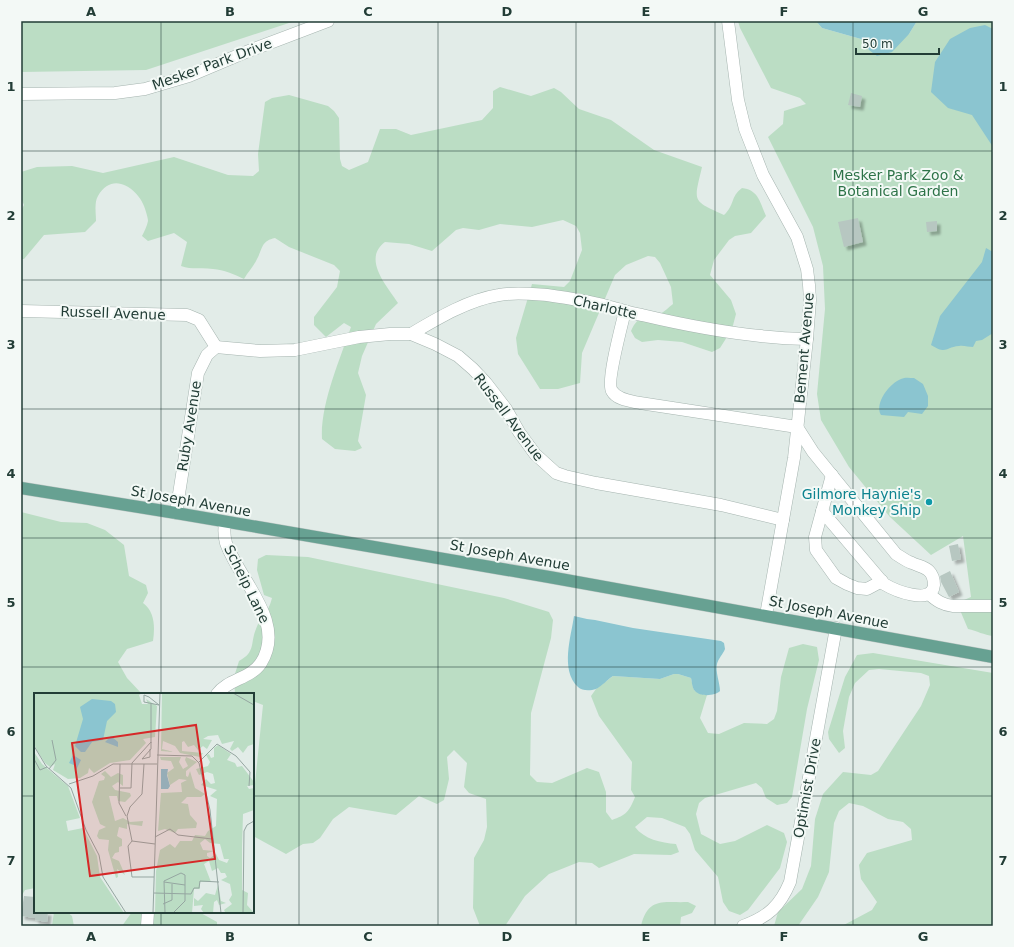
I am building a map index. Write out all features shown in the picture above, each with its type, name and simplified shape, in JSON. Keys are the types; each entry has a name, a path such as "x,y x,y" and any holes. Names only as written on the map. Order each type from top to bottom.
{"main road":[{"name":"St Joseph Avenue","path":"21,488 176,513 766,615 993,657"}],"street":[{"name":"Mesker Park Drive","path":"21,94 115,93 145,89 189,76 328,21"},
{"name":"Bement Avenue","path":"728,21 738,100 745,129 763,175 797,237 807,269 810,300 794,458 766,615"},
{"name":"Charlotte","path":"411,334 431,322 486,298 500,294 517,293 566,298 609,306 624,311 716,331 761,337 807,339"},
{"name":"Russell Avenue","path":"21,311 187,315 196,318 202,324 209,338 216,347 260,351 295,350 359,337 390,334 411,334 458,356 473,369 506,409 519,432 535,454 556,473 596,483 721,506 783,520"},
{"path":"624,311 610,387 614,394 621,398 640,402 797,427 813,452 896,554 929,570 934,579 933,590 924,596 894,590 882,581 822,511"},
{"name":"Ruby Avenue","path":"176,513 198,373 208,355 216,347"},
{"path":"832,475 816,537 816,550 836,578 847,584 857,588 867,589 882,581"},
{"name":"Scheip Lane","path":"218,693 230,682 240,679 256,669 266,654 268,640 268,626 263,613 234,561 226,542 224,531 225,522"},
{"path":"929,594 939,602 953,606 993,606"},
{"name":"Optimist Drive","path":"743,926 756,921 771,912 785,893 790,882 836,628"},
{"path":"147,926 148,913"}],"green space":[{"path":"21,21 295,21 146,70 21,72"},
{"name":"Mesker Park Zoo & Botanical Garden","path":"738,21 816,21 822,28 861,39 869,50 909,34 917,21 993,21 993,636 968,629 957,603 971,597 963,536 931,555 890,517 849,467 821,420 817,394 825,309 823,266 813,227 768,137 783,124 784,111 806,104 800,98 771,88 740,28"},
{"path":"500,87 531,96 554,88 561,92 579,109 611,120 654,150 702,167 697,187 698,198 700,202 706,206 724,215 730,208 738,191 742,188 748,189 755,194 766,216 751,233 735,236 729,240 714,260 710,275 731,300 736,314 732,329 720,348 712,352 682,342 658,340 642,342 635,338 631,331 640,319 660,314 673,304 671,287 660,263 655,257 648,256 626,265 615,275 582,353 580,383 558,389 540,389 518,354 516,338 532,284 564,287 570,281 582,250 580,233 576,226 563,220 532,227 500,224 479,230 463,228 456,230 432,251 409,244 385,242 379,249 376,256 376,264 383,281 398,303 376,324 362,356 358,373 366,395 358,441 362,448 355,451 335,449 322,439 322,426 327,397 351,327 344,323 326,337 314,325 314,317 337,287 340,271 334,265 289,247 275,238 270,239 265,243 256,262 244,279 221,270 181,266 187,242 174,233 148,241 142,236 148,221 143,204 133,190 118,183 111,184 104,188 98,196 96,205 96,221 85,232 44,235 24,259 21,259 21,211 24,205 21,198 21,172 37,167 72,166 103,173 174,157 228,175 253,176 259,171 258,154 265,102 272,98 289,95 328,106 334,111 339,118 340,159 342,166 349,170 368,162 380,129 396,129 411,135 482,120 493,108 493,91"},
{"path":"21,512 61,522 87,523 105,530 124,545 129,576 146,585 148,593 143,603 152,615 154,630 153,641 127,649 118,662 127,678 141,693 34,693 34,888 25,890 21,897"},
{"path":"266,555 308,557 504,598 549,612 553,620 551,638 531,713 530,775 537,782 552,783 587,768 599,772 606,792 606,812 612,820 626,812 631,806 635,797 631,790 632,762 599,716 591,696 596,689 613,676 660,679 678,674 691,678 695,691 707,695 700,718 708,733 719,734 744,723 767,724 774,719 777,711 781,677 789,648 803,644 817,647 819,660 807,709 792,797 787,803 777,805 766,798 762,788 756,783 705,798 699,803 696,814 701,834 720,844 735,841 767,825 784,833 787,842 780,868 748,910 740,915 729,911 723,902 718,877 695,850 690,834 685,827 662,818 647,817 635,827 643,835 653,840 676,844 679,852 671,855 634,854 599,868 592,863 579,862 549,874 525,896 505,926 480,926 473,908 474,858 484,840 487,827 486,799 469,793 464,787 467,763 454,750 447,757 449,779 444,800 437,804 419,796 396,815 349,807 333,819 320,838 313,843 303,844 286,854 254,837 254,793 263,705 254,701 254,693 235,693 234,677 239,661 248,654 252,647 256,629 269,608 272,598 264,595 257,570 258,559"},
{"path":"873,653 993,673 993,926 842,926 872,910 877,902 861,879 859,865 867,853 912,840 911,829 903,822 888,819 863,806 849,803 839,811 834,823 829,872 818,897 798,926 774,926 778,912 802,889 811,866 815,819 823,794 843,772 871,775 878,771 921,706 930,685 929,676 921,673 879,669 869,670 855,683 849,697 843,731 845,748 839,753 829,739 828,732 845,677 857,655"},
{"path":"664,902 688,902 696,906 692,913 681,917 680,926 641,926 644,917 652,906"},
{"path":"54,913 68,913 72,916 74,926 52,926"},
{"path":"131,913 201,913 217,922 217,926 122,926"}],"water":[{"path":"816,21 917,21 909,34 892,52 877,56 869,50 861,39 822,28"},
{"path":"985,25 993,29 993,147 972,115 948,108 931,92 935,62 950,39 970,28"},
{"path":"986,248 993,252 993,333 982,340 976,341 973,347 961,346 940,350 931,345 940,316 982,262"},
{"path":"914,378 923,384 928,396 928,406 922,414 908,412 904,417 881,415 879,410 881,399 888,389 901,379"},
{"path":"574,616 633,628 721,641 724,643 725,649 717,664 720,691 711,695 697,693 694,690 691,678 678,674 660,679 613,676 596,689 586,690 578,687 569,672 568,663 569,643"}],"building":[{"path":"851,93 862,96 860,107 848,105"},
{"path":"858,218 863,242 844,247 838,222"},
{"path":"937,221 937,231 927,232 926,222"},
{"path":"958,544 961,559 952,561 949,546"},
{"path":"950,571 959,592 949,597 941,582 940,576"},
{"path":"24,896 34,897 35,918 21,916"},
{"path":"36,913 48,913 47,922 35,920"}],"place":[{"name":"Gilmore Haynie's Monkey Ship","path":"929,502"}]}
